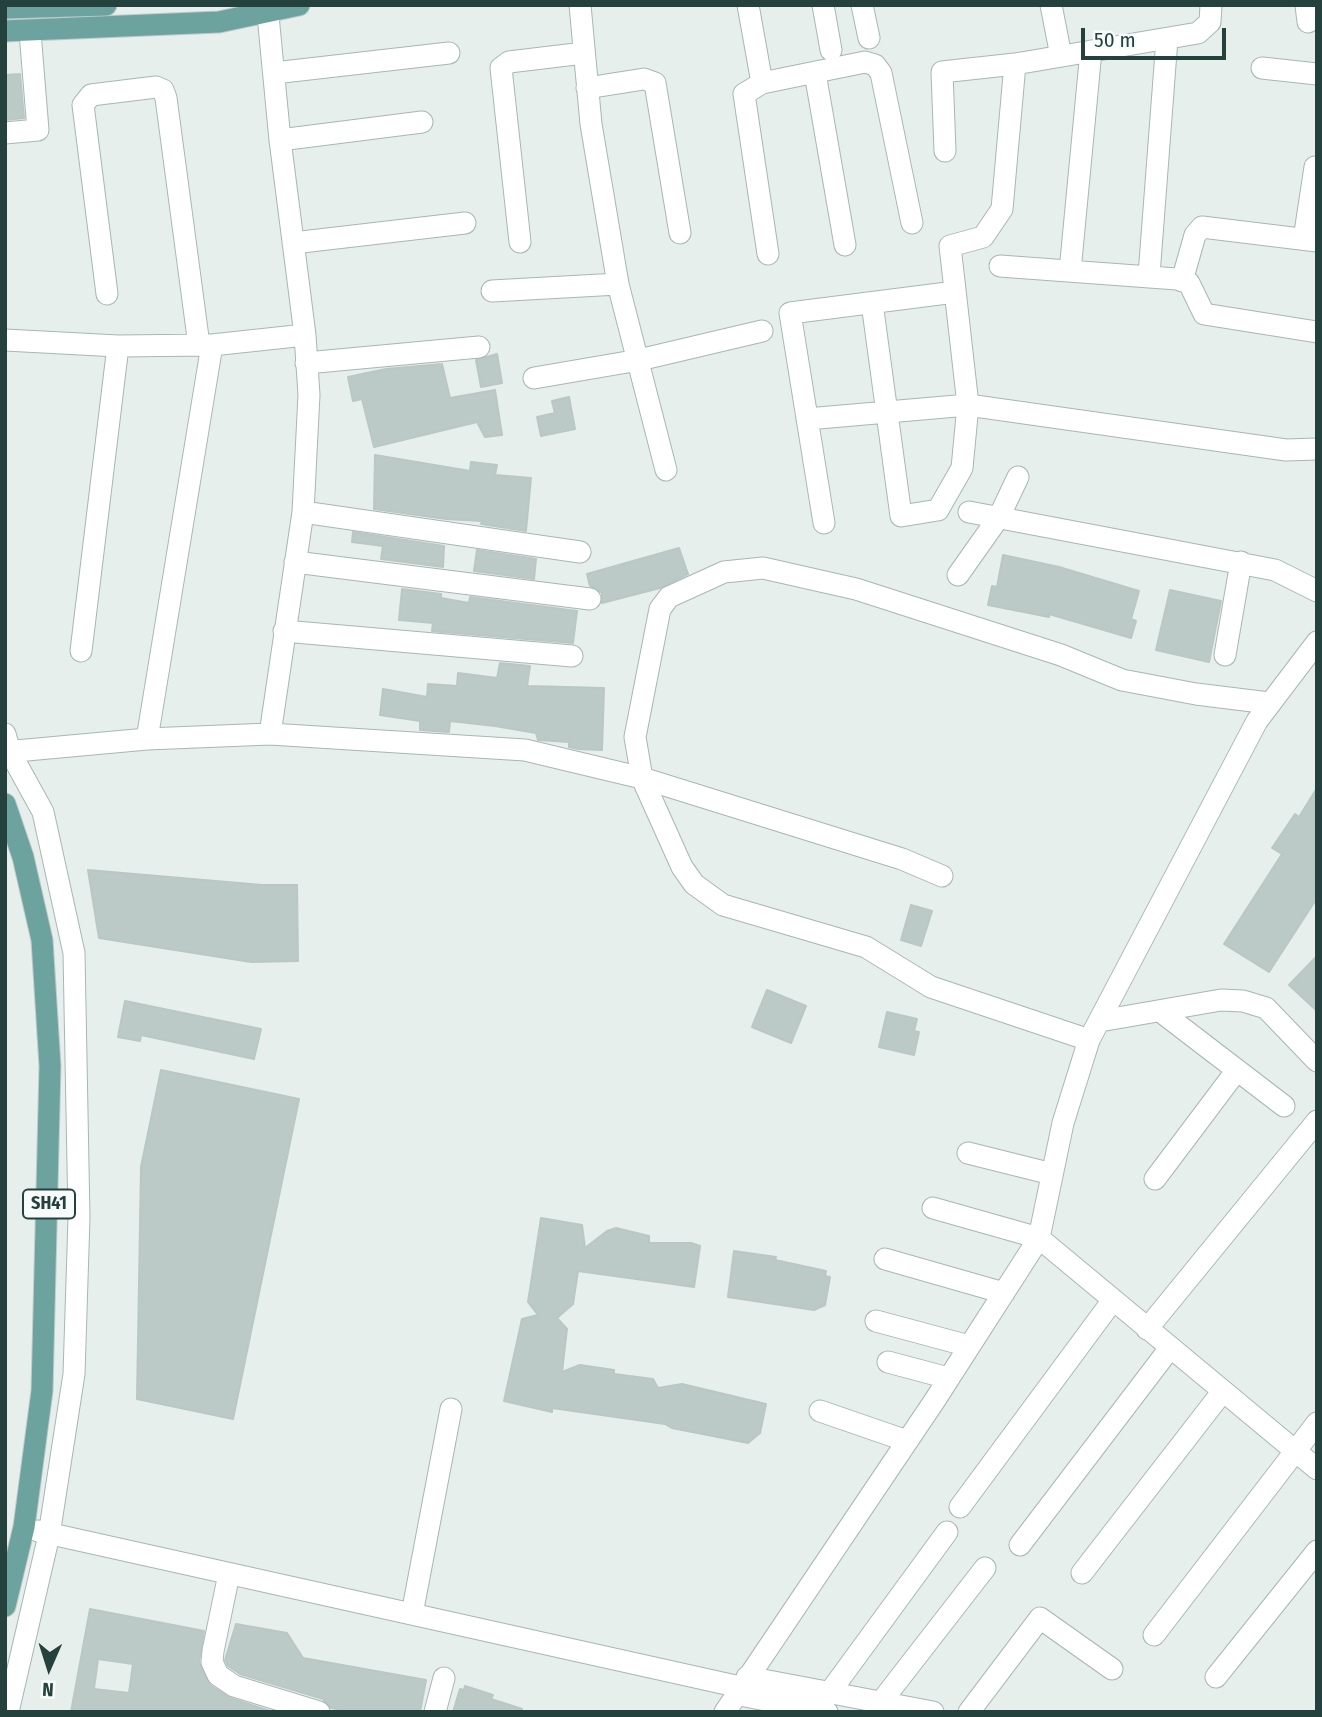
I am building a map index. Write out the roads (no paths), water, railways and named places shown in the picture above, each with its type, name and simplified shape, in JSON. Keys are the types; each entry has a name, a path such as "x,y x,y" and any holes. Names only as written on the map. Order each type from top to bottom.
{"main road":[{"path":"5,8 106,5"},
{"path":"5,32 219,22 268,9 299,5"},
{"name":"SH41","path":"5,804 23,857 42,940 50,1094 42,1391 24,1527 5,1606"}],"street":[{"path":"580,5 587,88 618,285 666,470"},
{"path":"748,5 762,83"},
{"path":"823,5 831,50"},
{"path":"862,5 869,38"},
{"path":"1051,5 1061,56"},
{"path":"945,151 942,72 1015,64 1198,33 1210,22 1211,5"},
{"path":"268,9 280,140 305,335 309,396 303,512 270,734"},
{"path":"5,133 38,130 30,32"},
{"path":"1149,275 1167,38"},
{"path":"1070,271 1091,51"},
{"path":"274,73 449,53"},
{"path":"520,242 501,68 509,62 584,53"},
{"path":"768,254 744,94 762,83 865,62 875,65 881,73 912,223"},
{"path":"872,303 901,516 938,510 962,468 968,405 950,247 983,237 1002,209 1015,64"},
{"path":"1262,68 1317,74"},
{"path":"815,73 845,244"},
{"path":"587,88 644,79 655,83 680,233"},
{"path":"107,294 83,105 91,96 156,87 163,90 166,97 205,345 147,739"},
{"path":"280,140 422,122"},
{"path":"1182,281 1195,235 1202,227 1310,240 1315,167"},
{"path":"293,243 465,223"},
{"path":"1000,266 1149,275 1182,281 1189,283 1204,314 1317,332"},
{"path":"492,291 618,285"},
{"path":"824,523 790,313 955,292"},
{"path":"534,378 639,360 762,331"},
{"path":"5,340 118,346 205,345 305,335"},
{"path":"81,651 118,346"},
{"path":"306,363 479,347"},
{"path":"807,419 968,405 1286,450 1317,449"},
{"path":"958,575 999,517 1018,477"},
{"path":"303,512 580,552"},
{"path":"969,512 1241,562 1275,570 1317,591"},
{"path":"295,562 590,599"},
{"path":"1225,655 1241,562"},
{"path":"1269,703 1196,694 1122,680 1061,655 856,589 763,568 713,577 669,597 660,609 635,737 642,778 682,867 694,884 723,905 866,947 931,987 1095,1030 1160,1011 1221,1000 1243,1001 1266,1008 1317,1060"},
{"path":"284,631 572,656"},
{"path":"737,1693 907,1441 1039,1238 1063,1122 1095,1030 1269,703 1317,642"},
{"path":"8,1712 49,1535 74,1374 79,1218 74,953 43,812 7,746 270,734 526,750 642,778 902,859 942,876"},
{"path":"46,1004 75,1005"},
{"path":"1160,1011 1284,1106"},
{"path":"1155,1179 1237,1069"},
{"path":"1147,1329 1317,1121"},
{"path":"968,1153 1052,1174"},
{"path":"933,1208 1039,1238 1317,1469"},
{"path":"885,1259 1004,1293"},
{"path":"960,1507 1113,1300"},
{"path":"876,1321 969,1346"},
{"path":"1020,1545 1170,1348"},
{"path":"888,1362 948,1378"},
{"path":"1082,1573 1223,1391"},
{"path":"412,1614 451,1409"},
{"path":"820,1410 907,1441"},
{"path":"1154,1635 1317,1423"},
{"path":"24,1527 49,1535 412,1614 737,1693 786,1708 828,1702 947,1532"},
{"path":"1216,1676 1317,1550"},
{"path":"881,1702 985,1568"},
{"path":"229,1574 213,1651 212,1662 218,1675 234,1686 319,1712"},
{"path":"969,1712 1040,1618 1111,1668"},
{"path":"435,1712 444,1678"},
{"path":"737,1693 828,1702 881,1702 933,1712"}]}
